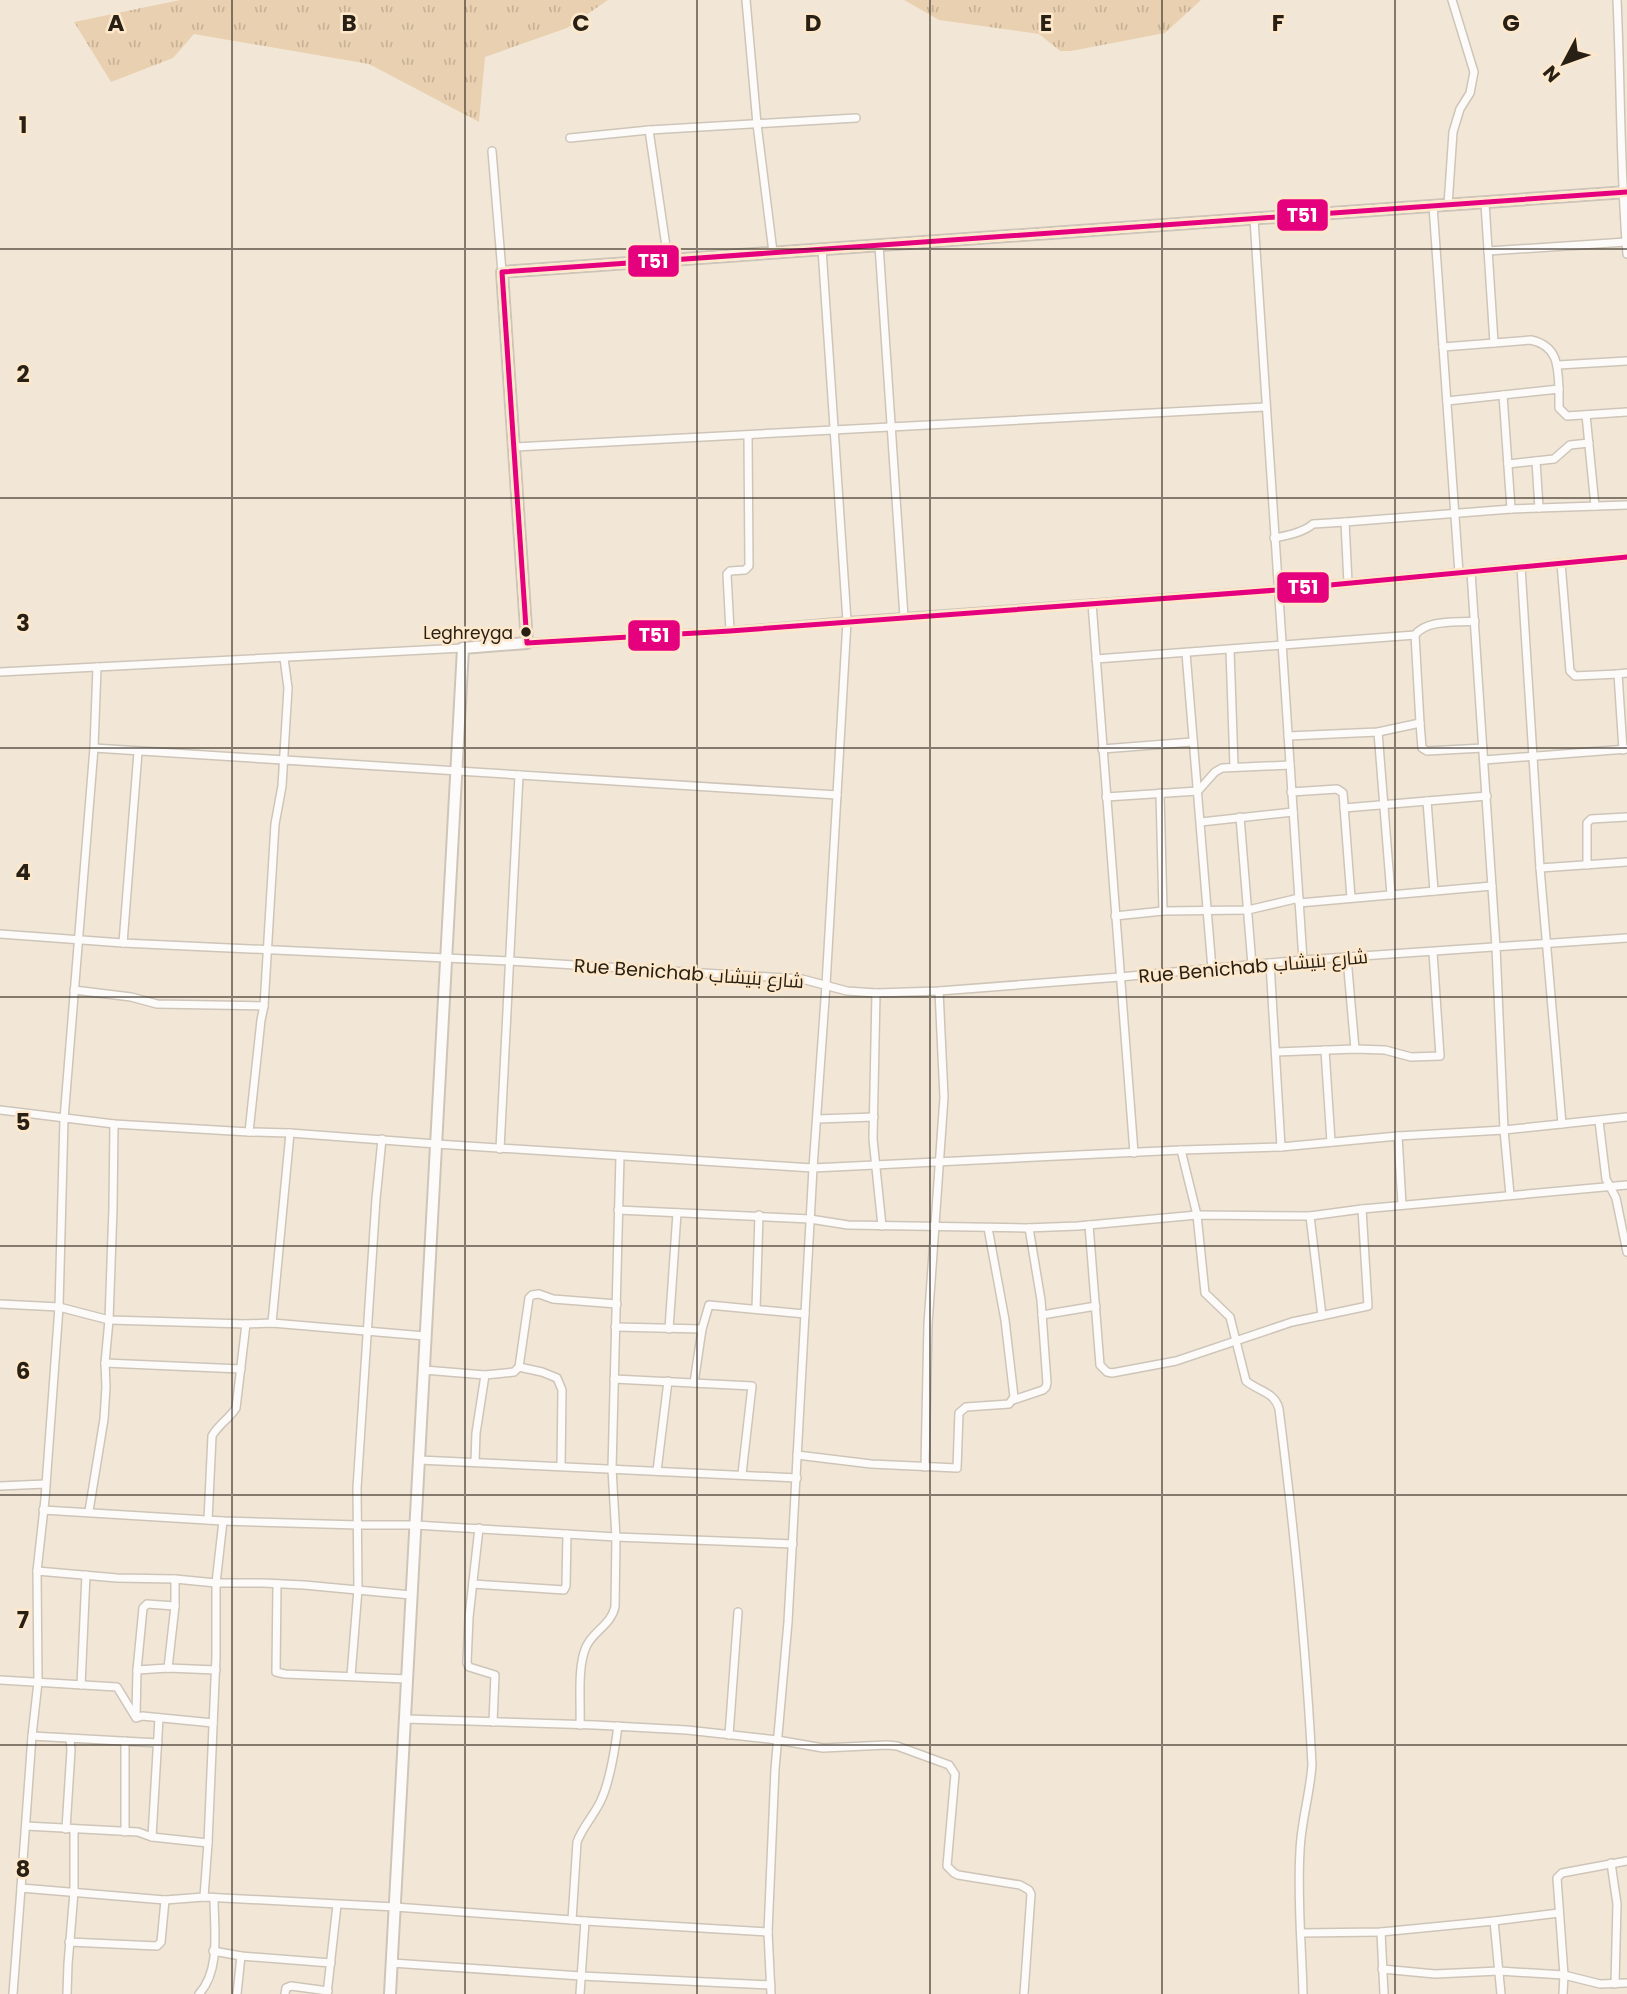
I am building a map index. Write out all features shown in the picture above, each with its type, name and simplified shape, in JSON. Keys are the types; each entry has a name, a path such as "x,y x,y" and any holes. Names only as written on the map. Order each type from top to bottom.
{"street":[{"path":"746,0 757,124 773,252"},
{"path":"1448,205 1453,132 1460,109 1470,93 1474,72 1452,0"},
{"path":"1617,0 1627,254"},
{"path":"570,138 649,130 856,118"},
{"path":"649,130 668,260"},
{"path":"492,151 527,643"},
{"path":"502,272 1625,192"},
{"path":"1485,203 1494,343"},
{"path":"1433,206 1459,573"},
{"path":"1254,219 1303,960"},
{"path":"1488,251 1626,242"},
{"path":"879,245 904,617"},
{"path":"771,1994 768,1932 777,1740 793,1544 847,621 822,249"},
{"path":"1443,347 1531,340 1540,342 1553,354 1558,365 1559,408 1562,412 1567,416 1627,412"},
{"path":"1558,365 1627,361"},
{"path":"1447,401 1559,389"},
{"path":"1503,395 1511,509"},
{"path":"515,447 1265,407"},
{"path":"1586,415 1595,506"},
{"path":"730,631 727,574 730,571 746,570 749,566 748,435"},
{"path":"1508,464 1554,458 1570,445 1589,443"},
{"path":"1535,461 1539,508"},
{"path":"1274,538 1295,533 1313,524 1511,509 1627,505"},
{"path":"1345,522 1348,583"},
{"path":"0,672 284,659 730,631 1277,590 1627,557"},
{"path":"1484,760 1625,749 1623,673 1575,676 1570,671 1561,563"},
{"path":"1521,567 1539,868 1562,1124"},
{"path":"1471,572 1510,1195"},
{"path":"1092,603 1134,1153"},
{"path":"1475,621 1427,625 1415,635 1420,723 1422,748 1427,751 1483,748"},
{"path":"1096,659 1415,635"},
{"path":"390,1994 463,648"},
{"path":"1230,650 1234,766"},
{"path":"1186,653 1213,969"},
{"path":"249,1132 264,1006 275,824 282,786 288,688 284,659"},
{"path":"13,1994 38,1682 37,1571 59,1307 64,1119 94,747 96,667"},
{"path":"1287,736 1378,732 1420,723"},
{"path":"1378,732 1391,895"},
{"path":"1102,749 1192,742"},
{"path":"94,747 138,752 837,794"},
{"path":"123,943 138,752"},
{"path":"1106,797 1198,791 1217,769 1290,765"},
{"path":"500,1149 519,775"},
{"path":"1292,792 1339,789 1343,793 1351,898"},
{"path":"1160,793 1163,911"},
{"path":"1344,808 1486,796"},
{"path":"1427,801 1434,891"},
{"path":"1201,821 1293,812"},
{"path":"1240,817 1252,965"},
{"path":"1587,865 1587,823 1591,818 1627,817"},
{"path":"1539,868 1627,862"},
{"path":"1115,916 1163,911 1248,909 1299,900 1492,886"},
{"name":"Rue Benichab شارع بنيشاب","path":"0,934 802,979 847,991 876,993 1627,938"},
{"path":"1276,1052 1355,1049 1385,1050 1411,1057 1440,1056 1433,951"},
{"path":"1347,958 1355,1049"},
{"path":"1270,963 1281,1147"},
{"path":"74,990 131,996 157,1004 264,1006"},
{"path":"925,1467 928,1324 944,1097 939,990"},
{"path":"876,993 873,1139 881,1226"},
{"path":"1325,1050 1331,1142"},
{"path":"0,1110 114,1124 813,1168 1281,1147 1504,1130 1627,1117"},
{"path":"817,1119 874,1117"},
{"path":"1599,1121 1605,1174 1616,1198 1627,1252"},
{"path":"89,1511 104,1419 114,1124"},
{"path":"272,1323 290,1133"},
{"path":"1398,1136 1402,1205"},
{"path":"351,1676 358,1589 357,1488 382,1139"},
{"path":"1181,1150 1197,1214 1205,1293 1230,1317 1245,1381 1277,1401 1295,1533 1306,1650 1312,1765 1299,1853 1303,1994"},
{"path":"580,1725 581,1679 586,1647 613,1615 615,1607 616,1537 612,1469 620,1156"},
{"path":"618,1209 759,1215 848,1225 1029,1228 1197,1214 1310,1216 1627,1185"},
{"path":"1089,1225 1100,1365 1112,1373 1177,1361 1292,1322 1368,1306 1362,1209"},
{"path":"669,1329 677,1213"},
{"path":"756,1309 759,1215"},
{"path":"1310,1216 1322,1316"},
{"path":"988,1228 1005,1320 1013,1400"},
{"path":"797,1455 871,1464 954,1469 958,1466 960,1410 966,1407 1009,1404 1046,1387 1042,1315 1029,1228"},
{"path":"424,1370 485,1375 511,1374 519,1367 529,1298 532,1295 617,1304"},
{"path":"0,1304 59,1307 109,1320 272,1323 425,1336"},
{"path":"694,1383 702,1329 709,1305 805,1314"},
{"path":"1042,1315 1096,1306"},
{"path":"208,1520 212,1436 215,1429 232,1415 236,1408 246,1324"},
{"path":"615,1327 702,1329"},
{"path":"105,1363 241,1369"},
{"path":"519,1367 557,1378 562,1390 561,1466"},
{"path":"475,1462 476,1433 485,1375"},
{"path":"614,1379 752,1386 742,1474"},
{"path":"657,1471 668,1381"},
{"path":"419,1460 797,1478"},
{"path":"0,1486 45,1484"},
{"path":"43,1510 223,1521 415,1525 793,1544"},
{"path":"204,1897 213,1723 216,1583 223,1521"},
{"path":"479,1528 467,1663 469,1667 496,1677 493,1722"},
{"path":"472,1584 564,1590 567,1534"},
{"path":"37,1571 117,1578 358,1589 411,1595"},
{"path":"81,1685 86,1575"},
{"path":"168,1668 175,1606 175,1579"},
{"path":"277,1584 276,1672 407,1679"},
{"path":"136,1718 136,1670 144,1605 175,1606"},
{"path":"729,1735 738,1612"},
{"path":"136,1670 215,1670"},
{"path":"0,1680 117,1688 136,1718"},
{"path":"136,1718 142,1716 213,1723"},
{"path":"152,1837 159,1718"},
{"path":"405,1719 687,1730 823,1748 897,1746 949,1766 955,1773 947,1866 958,1875 1020,1885 1031,1894 1024,1994"},
{"path":"572,1920 577,1842 601,1800 618,1726"},
{"path":"32,1736 158,1743"},
{"path":"67,1994 74,1892 70,1829 70,1739"},
{"path":"125,1741 125,1832"},
{"path":"26,1826 138,1832 152,1837 208,1843"},
{"path":"1563,1994 1557,1878 1559,1875 1627,1861"},
{"path":"1611,1863 1617,1905 1615,1984"},
{"path":"22,1888 165,1900 204,1897 395,1907 585,1922 768,1932"},
{"path":"199,1994 210,1980 213,1968 214,1898"},
{"path":"69,1942 157,1946 162,1942 165,1900"},
{"path":"285,1994 286,1988 290,1986 328,1992 337,1905"},
{"path":"1301,1933 1381,1932 1559,1913"},
{"path":"580,1994 585,1922"},
{"path":"1494,1922 1501,1994"},
{"path":"1381,1932 1384,1994"},
{"path":"213,1951 241,1956 331,1963"},
{"path":"237,1994 241,1956"},
{"path":"392,1963 771,1985"},
{"path":"1382,1969 1435,1974 1499,1971 1564,1975 1600,1983 1627,1983"},
{"path":"1599,1994 1600,1983"}],"green space":[{"path":"180,0 608,0 567,28 485,57 479,122 369,64 194,34 173,58 111,82 74,22"},
{"path":"904,0 1201,0 1165,33 1060,51 1039,34 939,20"}],"transit line":[{"name":"T51","path":"1627,192 502,272 527,643 730,631 1277,590 1627,557"}],"place":[{"name":"Leghreyga","path":"526,632"}]}
